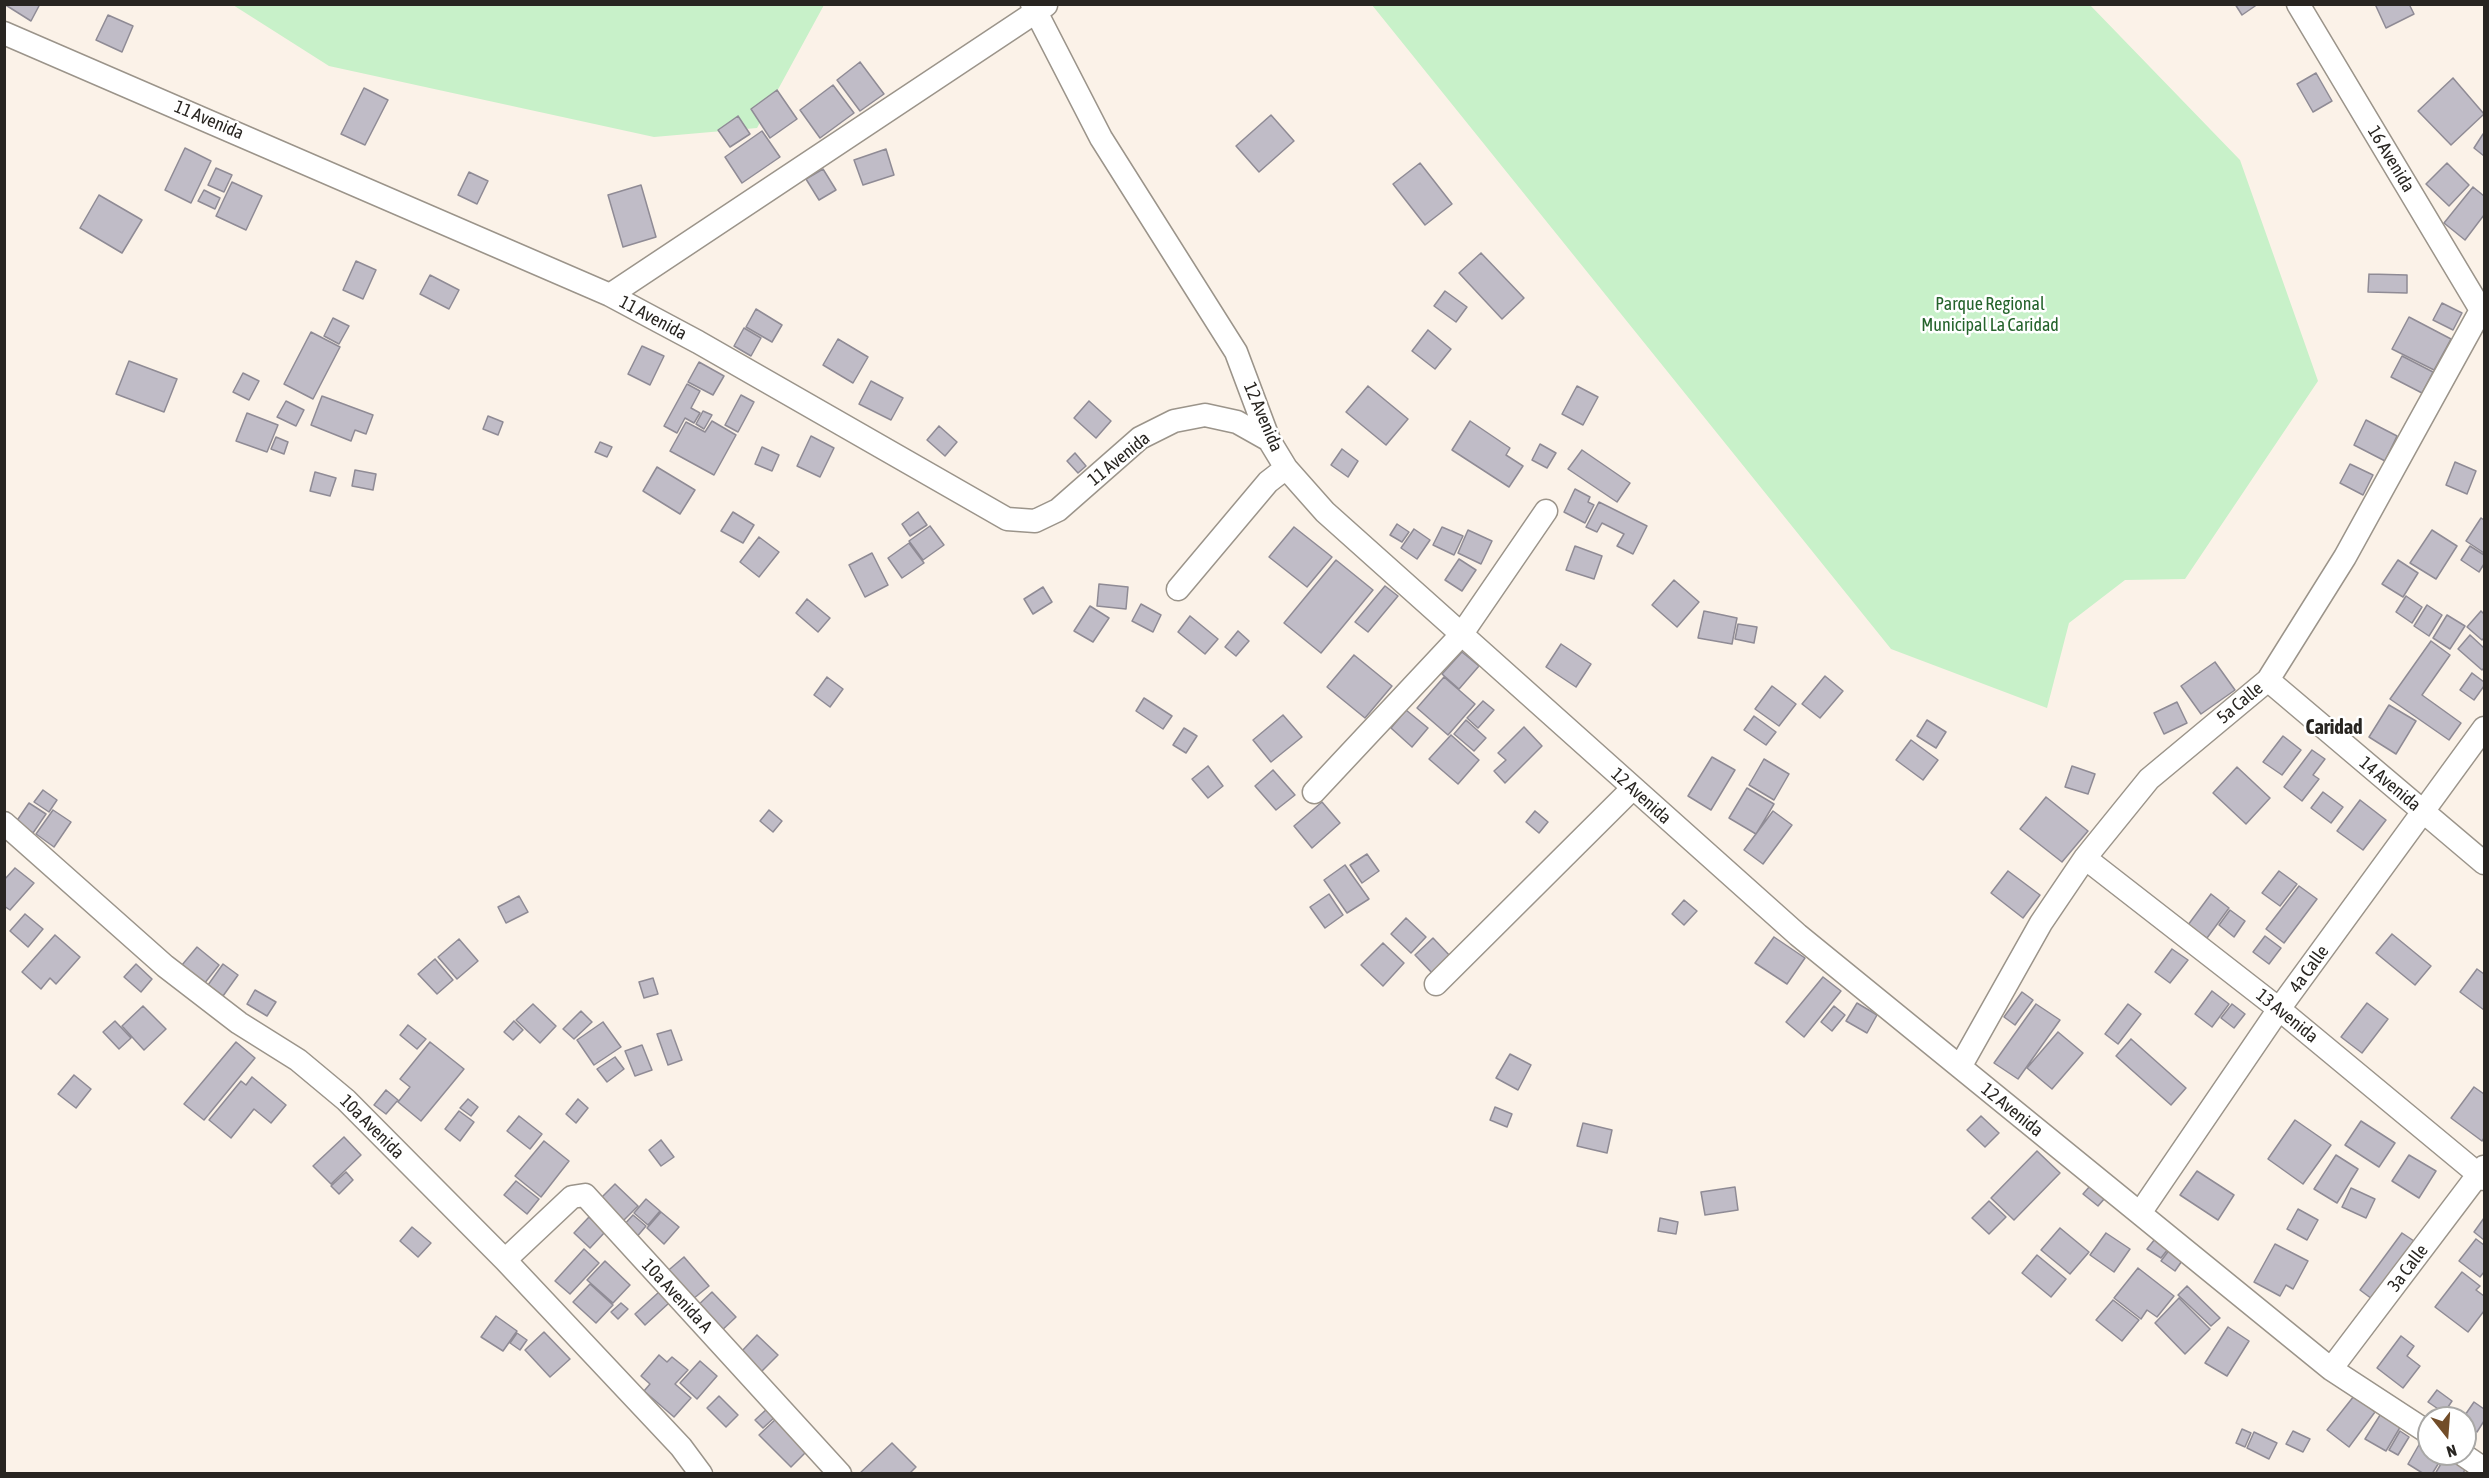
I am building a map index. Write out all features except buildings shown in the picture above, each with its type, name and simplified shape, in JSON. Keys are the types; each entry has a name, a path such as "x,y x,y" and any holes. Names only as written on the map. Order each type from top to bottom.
{"street":[{"name":"16 Avenida","path":"2298,4 2483,311"},
{"path":"610,295 1038,7"},
{"name":"12 Avenida","path":"1038,7 1101,138 1236,352 1269,440 1286,468 1325,512 1798,935 2331,1369 2417,1425"},
{"name":"11 Avenida","path":"4,33 610,295 698,342 1007,519 1035,521 1058,510 1140,438 1174,421 1205,415 1237,422 1269,440"},
{"name":"5a Calle","path":"1960,1067 2042,923 2085,858 2149,779 2268,680 2345,557 2483,311"},
{"path":"1178,590 1268,482 1286,468"},
{"path":"1314,792 1461,635 1546,511"},
{"name":"14 Avenida","path":"2268,680 2484,863"},
{"name":"4a Calle","path":"2140,1213 2279,1009 2484,728"},
{"path":"1437,984 1633,788"},
{"name":"10a Avenida","path":"4,823 165,966 239,1023 298,1060 346,1100 505,1260 681,1447 701,1473"},
{"name":"13 Avenida","path":"2085,858 2279,1009 2483,1174"},
{"name":"3a Calle","path":"2331,1369 2483,1174"},
{"name":"10a Avenida A","path":"505,1260 572,1197 585,1195 840,1473"}],"green space":[{"path":"233,5 824,5 757,128 654,137 329,66"},
{"name":"Parque Regional Municipal La Caridad","path":"1372,5 2090,5 2240,160 2318,381 2185,579 2125,580 2069,623 2047,708 1891,649"}],"district":[{"name":"Caridad","path":"2334,728"}]}
